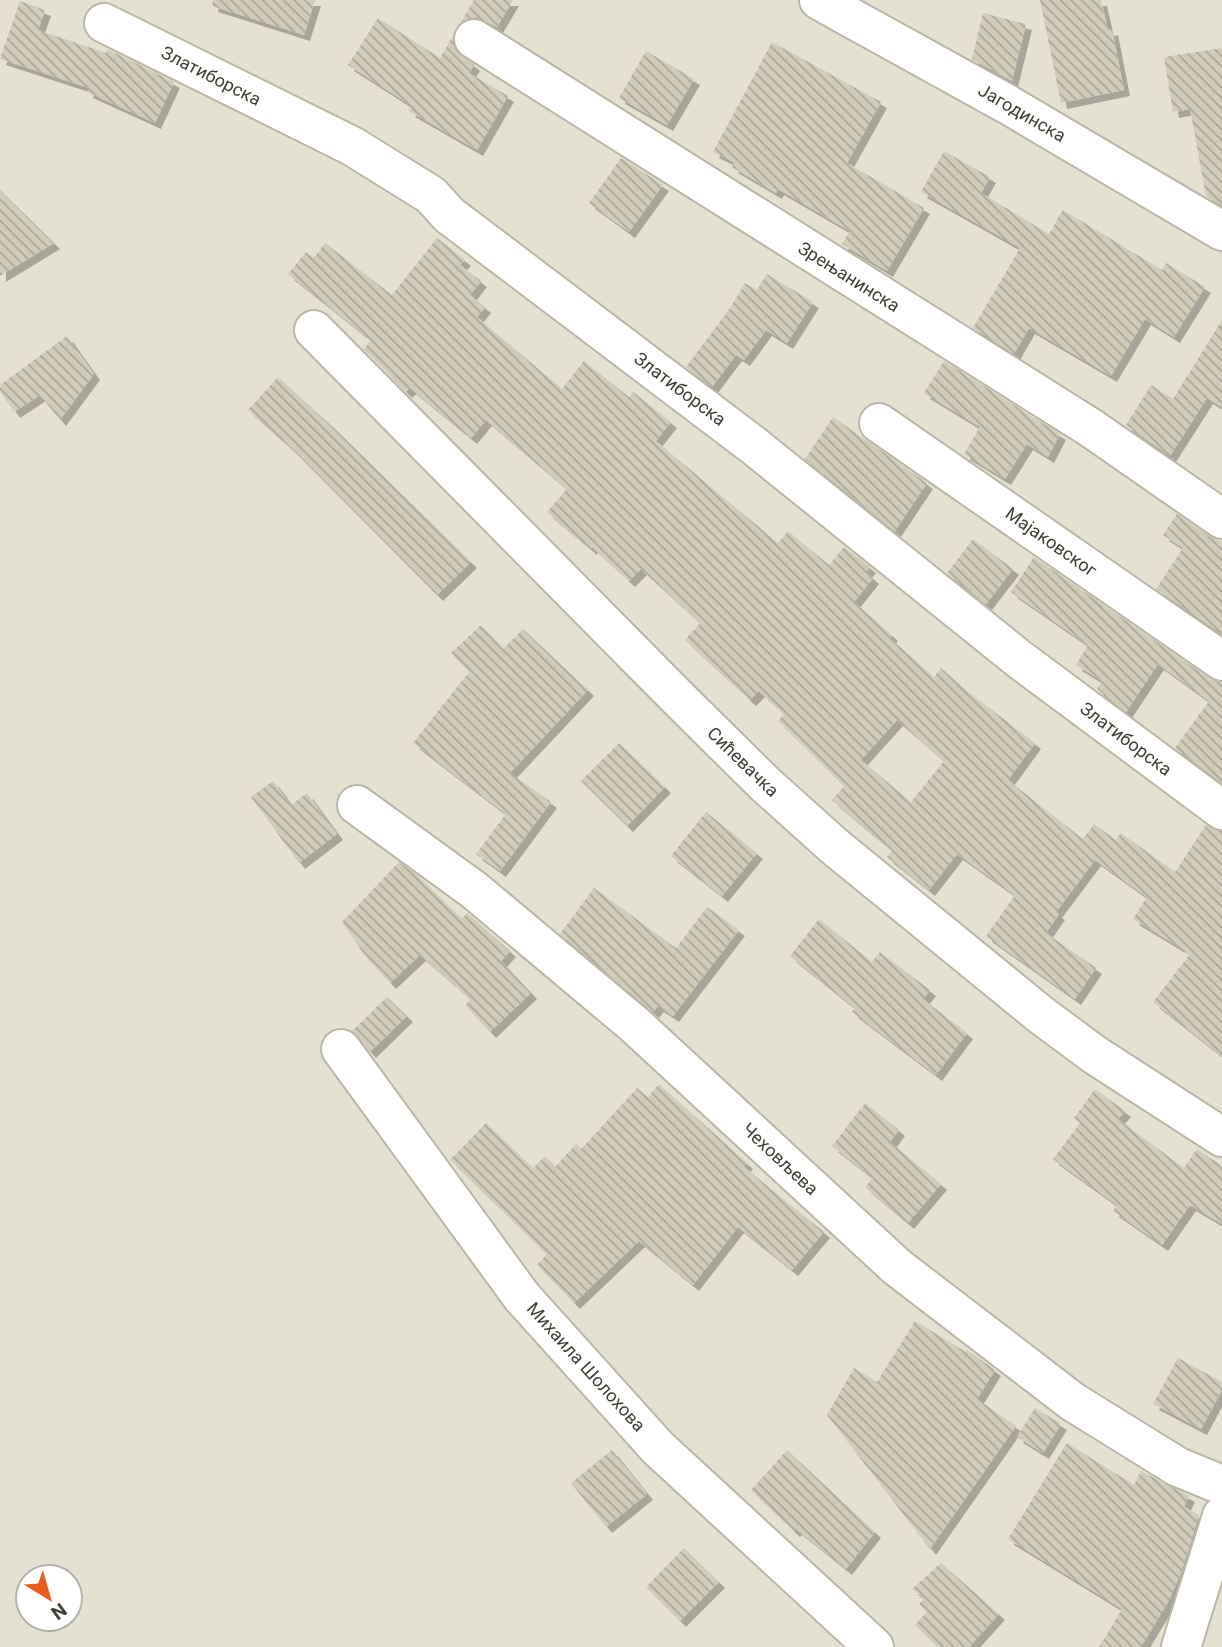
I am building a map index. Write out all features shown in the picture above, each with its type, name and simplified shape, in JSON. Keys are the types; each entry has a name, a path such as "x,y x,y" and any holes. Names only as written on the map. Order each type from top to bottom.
{"street":[{"name":"Јагодинска","path":"819,0 1007,104 1222,231"},
{"name":"Златиборска","path":"104,23 352,146 430,195 449,215 753,445 1018,659 1222,810"},
{"name":"Зрењанинска","path":"474,39 1091,428 1222,519"},
{"name":"Сићевачка","path":"314,330 678,698 765,784 834,846 1041,1015 1095,1055 1222,1137"},
{"name":"Мајаковског","path":"879,424 1222,661"},
{"name":"Чеховљева","path":"357,804 474,890 635,1025 897,1268 1073,1402 1178,1467 1222,1485"},
{"name":"Михаила Шолохова","path":"341,1049 522,1297 658,1448 874,1647"},
{"path":"1181,1647 1222,1516"}],"shaded area":[{"path":"0,0 1222,0 1222,1647 0,1647"}],"building":[{"path":"213,0 315,0 304,35 212,6"},
{"path":"474,0 513,0 497,27 476,17 461,22"},
{"path":"1040,0 1101,0 1108,30 1112,29 1124,90 1061,103"},
{"path":"20,1 45,10 38,30 106,53 107,49 174,82 155,123 87,92 89,88 0,59"},
{"path":"983,13 1026,24 1012,81 972,59"},
{"path":"378,18 440,58 453,36 455,50 474,65 469,73 508,96 477,150 409,111 412,106 348,65"},
{"path":"772,42 881,102 847,163 924,208 887,271 842,244 850,231 778,189 776,193 732,167 735,163 713,152"},
{"path":"1222,48 1221,205 1206,196 1190,109 1173,112 1164,57"},
{"path":"646,51 694,79 667,125 619,98"},
{"path":"944,151 990,177 981,193 1049,234 1063,210 1162,270 1166,263 1205,287 1174,337 1145,319 1111,376 1029,328 1014,354 973,328 1020,248 921,192"},
{"path":"621,158 663,185 629,232 589,203"},
{"path":"0,190 54,243 0,276"},
{"path":"437,238 465,260 460,265 481,281 470,295 485,307 477,317 562,389 584,361 629,397 633,392 671,422 656,441 778,543 788,531 829,565 844,547 870,567 866,572 873,578 854,602 934,677 941,668 1035,743 1008,780 1083,839 1094,824 1116,840 1121,833 1175,872 1206,825 1222,831 1222,1056 1153,1002 1189,955 1133,919 1147,897 1095,860 1056,912 1059,914 1046,933 1096,968 1075,999 986,936 1015,895 957,854 929,890 887,857 892,850 832,800 844,786 778,721 784,714 759,691 750,700 685,640 700,623 641,569 629,581 592,547 591,549 547,512 567,489 486,420 471,438 410,388 406,392 364,349 371,340 288,274 306,252 314,258 325,243 392,295","holes":["897,720 944,761 911,802 861,760"]},
{"path":"767,274 813,302 787,343 766,330 744,360 736,355 712,387 686,367 745,283 757,290"},
{"path":"1222,320 1222,407 1207,398 1170,456 1126,425 1151,385 1173,399"},
{"path":"67,336 94,374 60,420 40,395 14,412 0,391 0,385"},
{"path":"944,361 1060,434 1048,457 1027,444 1005,479 964,454 980,427 924,393"},
{"path":"278,377 471,562 437,595 291,448 248,410"},
{"path":"833,417 927,483 895,531 805,459"},
{"path":"1177,514 1210,537 1222,541 1222,634 1156,589 1183,548 1163,535"},
{"path":"973,539 1013,569 986,604 947,573"},
{"path":"1034,557 1210,679 1222,683 1222,783 1175,748 1209,701 1158,664 1126,712 1097,689 1102,681 1076,665 1088,645 1011,592"},
{"path":"481,625 503,649 523,629 588,690 510,773 551,802 500,871 476,854 506,814 413,743 469,672 451,653"},
{"path":"619,743 665,787 627,826 581,781"},
{"path":"273,781 291,805 307,793 337,834 299,863 251,797"},
{"path":"706,812 757,853 722,896 671,856"},
{"path":"399,862 418,876 462,919 467,913 510,951 501,961 531,993 490,1032 465,1005 471,999 420,955 390,983 366,957 342,922"},
{"path":"594,888 676,948 707,907 739,930 673,1016 658,1006 653,1012 560,934"},
{"path":"819,919 872,962 880,952 930,990 923,999 967,1033 936,1075 852,1012 855,1008 790,956"},
{"path":"387,997 407,1016 370,1052 352,1031"},
{"path":"659,1084 747,1163 744,1167 824,1232 792,1270 738,1227 693,1285 639,1241 574,1303 537,1265 547,1254 450,1160 486,1123 533,1168 545,1156 555,1167 576,1144 581,1149 637,1088 648,1097"},
{"path":"1095,1089 1125,1111 1118,1119 1184,1168 1197,1149 1222,1166 1222,1224 1190,1205 1162,1245 1113,1211 1117,1205 1053,1159 1080,1123 1074,1118"},
{"path":"865,1103 899,1130 890,1142 941,1184 908,1223 865,1187 873,1178 832,1146"},
{"path":"915,1321 966,1352 967,1350 995,1370 977,1399 1016,1426 930,1549 827,1415 854,1368 877,1382"},
{"path":"1178,1358 1222,1382 1222,1390 1201,1429 1153,1404"},
{"path":"1035,1408 1061,1424 1043,1453 1017,1437"},
{"path":"1067,1443 1134,1485 1141,1471 1189,1496 1184,1507 1199,1515 1181,1573 1168,1602 1141,1647 1099,1647 1122,1609 1008,1539"},
{"path":"612,1450 647,1494 606,1527 571,1483"},
{"path":"787,1450 875,1532 846,1569 796,1529 794,1531 751,1490"},
{"path":"684,1548 719,1582 680,1621 646,1587"},
{"path":"941,1563 999,1614 969,1647 939,1647 915,1625 927,1612 919,1604 925,1598 912,1589"}]}
